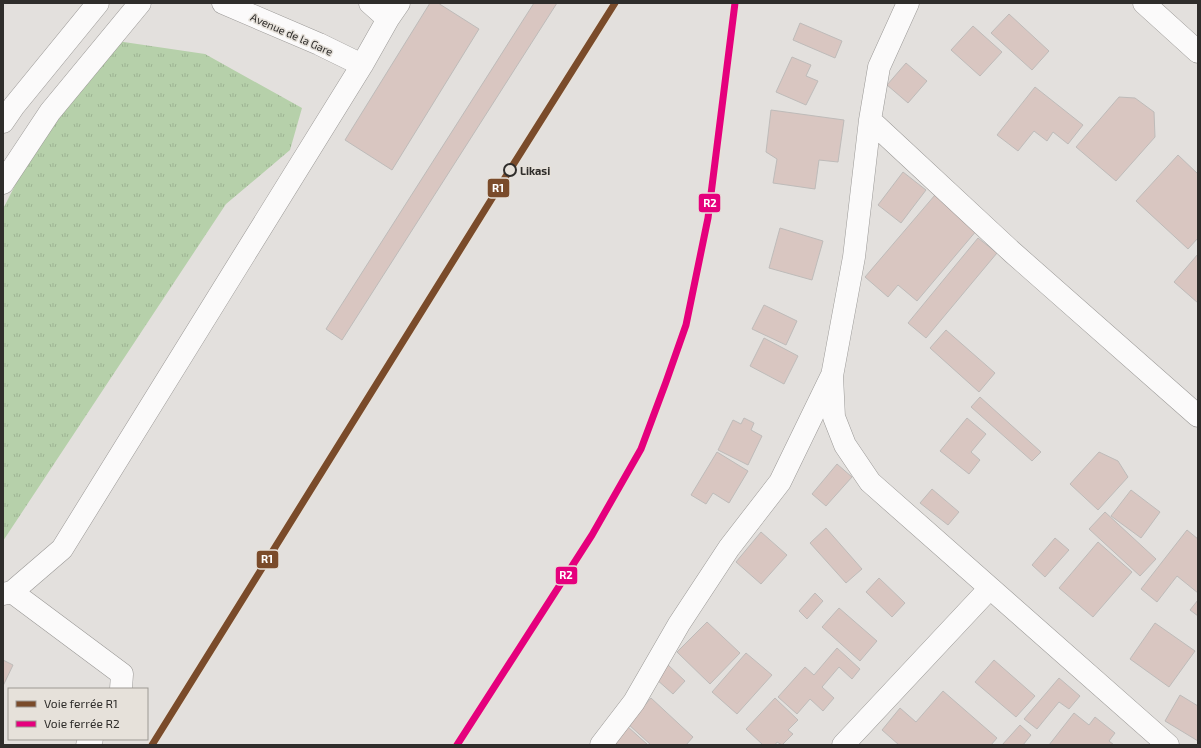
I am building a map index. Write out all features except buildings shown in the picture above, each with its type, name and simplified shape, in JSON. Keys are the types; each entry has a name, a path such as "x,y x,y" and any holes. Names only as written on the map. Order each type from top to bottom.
{"street":[{"path":"3,122 14,106 98,3"},
{"path":"3,183 50,112 140,3"},
{"name":"Avenue de la Gare","path":"223,3 319,44 362,65"},
{"path":"121,688 122,674 7,593 62,549 362,65 393,11 370,3"},
{"path":"908,3 879,67 870,120 854,257 832,376 834,417 845,445 870,482 1168,745"},
{"path":"1144,3 1198,52"},
{"path":"870,120 1012,252 1198,416"},
{"path":"601,745 634,702 679,624 729,548 780,482 832,376"},
{"path":"843,745 990,588"}],"green space":[{"path":"117,41 205,54 302,108 290,150 226,204 3,541 3,209 48,120"}],"railway":[{"path":"457,745 592,535 641,449 686,325 708,218 735,3"}],"rail line":[{"name":"R1","path":"152,745 615,3"},
{"name":"R2","path":"457,745 592,535 641,449 686,325 708,218 735,3"}],"place":[{"name":"Likasi","path":"510,170"}]}
